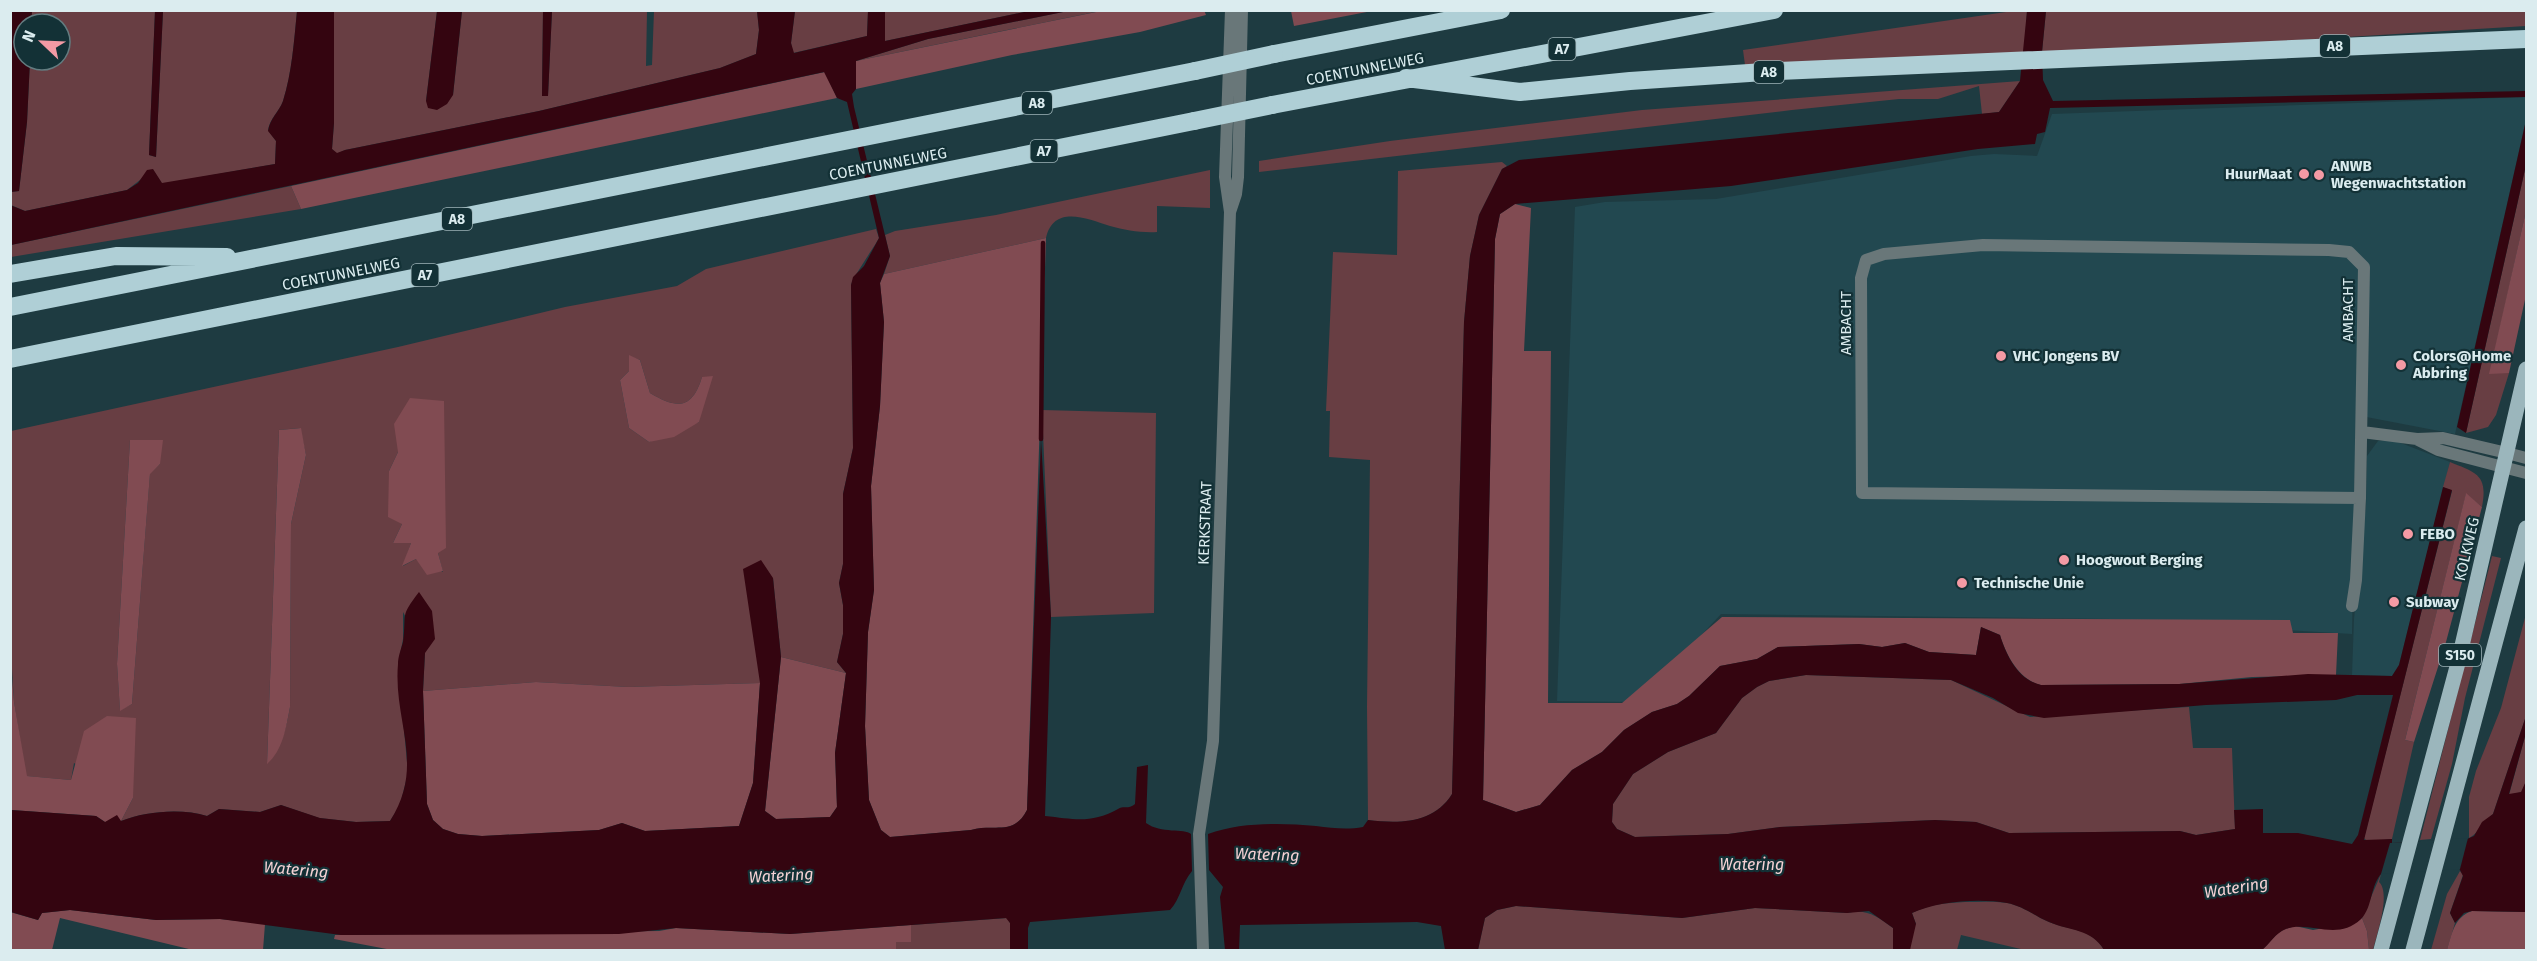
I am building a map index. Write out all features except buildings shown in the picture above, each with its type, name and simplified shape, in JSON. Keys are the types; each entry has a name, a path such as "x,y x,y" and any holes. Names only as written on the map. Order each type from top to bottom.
{"highway":[{"name":"A8","path":"1426,24 1471,10"},
{"name":"COENTUNNELWEG","path":"10,307 838,142 879,136 1274,54 1501,10"},
{"name":"COENTUNNELWEG","path":"10,359 1406,78 1774,10"},
{"name":"A8","path":"1406,78 1520,92 1745,73 2019,59 2526,39"},
{"name":"A8","path":"10,274 116,256 265,258"}],"main road":[{"name":"KOLKWEG","path":"2381,951 2458,663 2526,369"},
{"name":"S150","path":"2413,951 2445,840 2526,528"}],"street":[{"name":"KERKSTRAAT","path":"1203,951 1199,834 1213,741 1230,212 1225,177 1231,10"},
{"name":"KERKSTRAAT","path":"1230,212 1236,194 1238,177 1242,10"},
{"name":"AMBACHT","path":"1983,246 2349,252 2364,267 2362,432 2360,498 1862,492 1861,278 1866,260 1884,254 1983,246"},
{"path":"2362,432 2417,439 2443,438 2505,460 2526,473"},
{"path":"2505,460 2526,458"},
{"path":"2352,606 2356,580 2360,498"}],"shaded area":[{"path":"885,10 1029,11 885,41"},
{"path":"1204,10 1206,15 1140,32 1012,55 856,89 856,61 1101,11"},
{"path":"1291,10 1372,11 1294,26"},
{"path":"155,11 149,155 156,157 163,11 297,11 286,90 268,130 276,141 275,164 162,184 153,170 127,190 25,211 11,205 10,192 19,191 27,122 29,72 72,72 72,12 32,12"},
{"path":"334,11 437,11 426,101 453,95 462,11 543,11 542,96 548,95 552,11 647,11 646,66 652,65 654,11 757,11 759,30 756,54 720,68 539,111 345,150 337,154 332,149"},
{"path":"795,11 868,11 867,36 793,53 791,43"},
{"path":"1068,11 1100,11 856,61 928,39"},
{"path":"2013,11 2027,11 2024,56 1745,65 1743,50"},
{"path":"2046,11 2526,11 2526,26 2202,46 2042,52"},
{"path":"825,72 837,98 301,209 291,186"},
{"path":"2020,81 1999,112 1982,114 1979,86 1938,99 1899,99 1792,110 1259,172 1259,161 1390,141 1642,110"},
{"path":"2526,97 2526,120 2455,434 2356,415 2352,634 2112,619 1721,614 1639,702 1557,701 1575,207 1605,202 1716,199 1971,156 1994,154 2037,156 2052,114"},
{"path":"1502,162 1507,166 1502,169 1479,215 1470,256 1464,322 1452,794 1445,804 1426,816 1393,822 1368,820 1370,460 1329,457 1330,411 1326,411 1333,252 1397,255 1398,171"},
{"path":"2526,165 2526,211 2490,373 2509,373 2496,415 2488,427 2466,433"},
{"path":"1210,170 1210,208 1157,206 1157,232 1133,231 1082,218 1064,217 1050,227 1046,238 884,274 890,256 885,235 895,231 996,215"},
{"path":"291,186 301,209 11,257 11,245"},
{"path":"1515,204 1531,208 1524,351 1551,351 1548,703 1622,703 1722,617 2290,620 2293,633 2338,633 2336,675 2252,677 2179,684 2041,685 2026,678 2015,666 2000,635 1981,627 1976,655 1929,652 1905,643 1882,647 1859,644 1778,647 1757,659 1720,666 1689,696 1677,704 1652,712 1624,730 1602,752 1572,770 1540,805 1516,812 1483,800 1495,239 1500,214"},
{"path":"2526,211 2526,295 2509,373 2489,374"},
{"path":"876,229 879,238 851,285 853,448 843,494 843,564 839,583 843,605 843,634 837,662 846,673 781,657 773,578 760,683 628,687 536,682 423,691 425,653 403,612 403,639 398,665 408,773 400,805 390,821 356,822 319,818 281,805 260,812 219,809 207,816 187,812 164,812 121,821 133,798 74,763 71,780 26,776 14,702 11,653 11,431 398,347 565,307 677,286 706,269","holes":["629,356 640,360 650,393 676,404 688,401 693,396 702,377 699,422 649,442 629,428 620,380 629,371","300,428 306,455 291,524 290,707 283,737 267,763 279,430","130,440 160,464 150,473 132,704 120,710 117,664","398,452 438,553 443,572 416,559 403,566 411,543 393,543 402,524 389,471"]},
{"path":"1046,238 1027,810 1016,824 1003,828 980,828 890,837 881,830 869,800 865,726 868,632 874,590 871,486 880,406 884,322 880,283 884,274"},
{"path":"629,355 640,360 650,393 676,404 688,401 693,396 702,377 713,376 699,422 674,437 649,442 629,428 620,380 629,371"},
{"path":"410,398 444,401 446,548 438,553 443,571 427,575 416,559 402,566 411,543 393,543 402,524 388,517 389,471 398,452 394,424"},
{"path":"1042,410 1156,413 1154,613 1051,617"},
{"path":"301,428 306,455 291,524 290,707 280,745 267,764 279,430"},
{"path":"130,440 163,440 160,464 150,474 132,704 120,711 117,664"},
{"path":"2393,440 2450,462 2399,665 2392,676 2352,675 2354,619 2366,505 2367,456 2378,441"},
{"path":"2450,462 2474,473 2482,482 2482,507 2466,494 2405,740 2414,742 2392,839 2368,842 2364,838 2452,491 2443,487"},
{"path":"2466,493 2482,507 2446,642 2414,742 2405,740"},
{"path":"2492,556 2501,558 2465,698 2452,764 2431,839 2420,840"},
{"path":"2526,614 2526,716 2493,814 2469,838 2469,797 2476,771 2501,708"},
{"path":"10,653 14,702 27,776 71,780 84,731 107,716 136,718 133,798 121,821 105,822 96,816 11,810"},
{"path":"781,657 846,673 835,753 837,807 830,817 776,819 765,811"},
{"path":"1806,675 1951,680 2030,717 2189,707 2193,748 2232,748 2235,829 2196,835 2180,831 2009,833 1976,822 1935,820 1780,827 1728,834 1635,837 1617,829 1612,822 1613,804 1633,774 1668,752 1716,733 1742,698 1757,687 1769,681"},
{"path":"536,682 628,687 760,683 753,783 739,826 645,831 622,823 599,830 482,836 458,834 443,829 433,820 427,804 423,691"},
{"path":"2526,733 2526,781 2522,792 2509,795"},
{"path":"2460,871 2463,875 2450,913 2455,923 2447,950 2431,950 2447,894"},
{"path":"2381,874 2379,882 2384,895 2382,914 2373,950 2369,950 2367,931 2362,918"},
{"path":"1965,902 2013,904 2049,922 2086,933 2093,937 2104,950 2025,950 1961,935 1957,950 1478,950 1485,918 1497,910 1516,906 1682,918 1755,908 1861,912 1877,917 1893,928 1916,924 1912,913 1919,910 1938,904"},
{"path":"70,910 156,920 220,919 265,924 263,950 193,950 60,918 52,950 11,950 10,912 38,920 42,913"},
{"path":"2472,911 2526,912 2526,950 2447,950 2457,922"},
{"path":"1007,918 1010,923 1010,950 896,950 896,942 911,932 911,925"},
{"path":"2362,918 2367,931 2369,950 2262,950 2285,929 2295,926 2313,930 2357,922"},
{"path":"911,925 911,942 896,942 896,950 392,950 334,939 335,935 659,931 676,928 790,934"}],"water":[{"path":"11,10 32,11 12,12 12,72 29,72 27,122 19,191 11,192"},
{"path":"155,11 163,11 156,157 149,155"},
{"name":"Watering","path":"297,11 334,11 332,149 337,153 539,111 720,68 756,54 759,30 757,11 795,11 791,43 794,53 867,36 868,11 885,11 885,41 1029,11 1068,11 928,39 856,61 856,89 852,94 854,107 890,256 880,283 884,322 880,406 871,486 874,590 868,632 865,726 869,800 881,830 890,837 980,828 1003,828 1016,824 1027,810 1041,439 1051,617 1045,816 1091,819 1120,808 1133,806 1137,767 1148,765 1146,823 1158,829 1191,834 1192,871 1170,910 1030,922 1028,950 1010,950 1010,923 1006,918 790,934 676,928 619,934 341,935 220,919 156,920 70,910 42,913 38,920 11,912 11,810 96,816 105,822 117,815 121,821 164,812 187,812 207,816 219,809 260,812 281,805 320,818 356,822 390,821 400,801 406,781 407,762 398,685 398,661 403,642 406,612 419,592 432,611 435,639 425,653 423,691 427,804 433,820 443,829 458,834 482,836 599,830 622,823 645,831 739,826 753,783 760,683 743,569 761,560 773,578 781,657 765,811 776,819 830,817 837,807 835,753 846,673 837,662 843,634 843,605 839,583 843,564 843,494 853,448 851,285 853,277 864,266 879,238 847,102 837,98 824,72 11,245 10,205 25,211 127,190 138,183 147,170 153,169 162,183 275,164 276,141 268,131 286,90"},
{"path":"437,11 462,11 453,95 447,104 437,110 428,108 426,101"},
{"path":"543,11 552,11 548,96 542,96"},
{"name":"Watering","path":"2027,11 2046,11 2042,52 2043,80 2053,101 2526,91 2526,97 2050,108 2045,132 2037,134 2035,144 1978,149 1731,186 1515,204 1500,214 1495,239 1483,800 1516,812 1540,805 1572,770 1602,752 1624,730 1652,712 1677,704 1689,696 1720,666 1757,659 1778,647 1859,644 1882,647 1905,643 1929,652 1976,655 1981,627 2000,635 2014,666 2026,678 2041,685 2179,684 2308,674 2392,676 2399,665 2443,487 2452,490 2364,840 2392,839 2392,843 2467,839 2474,836 2482,822 2493,814 2526,716 2526,733 2509,794 2521,792 2526,781 2526,912 2472,911 2464,913 2455,923 2450,913 2463,876 2459,868 2382,873 2375,884 2365,914 2352,926 2333,930 2304,927 2286,929 2262,950 2104,950 2087,934 2049,922 2013,904 1984,901 1946,903 1912,913 1916,924 1910,950 1893,950 1893,928 1869,911 1847,913 1755,908 1682,918 1516,906 1497,910 1485,918 1478,950 1445,950 1441,926 1417,922 1240,925 1239,950 1225,950 1220,897 1223,887 1209,870 1208,834 1234,827 1261,824 1351,828 1363,827 1368,820 1404,821 1436,811 1452,794 1464,322 1470,256 1479,215 1502,169 1519,160 1999,112 2020,81","holes":["1806,675 1951,680 1993,698 2018,713 2044,718 2206,705 2336,700 2357,695 2393,695 2358,835 2352,844 2298,833 2263,833 2263,809 2234,810 2235,829 2196,835 2180,831 2009,833 1976,822 1935,820 1780,827 1728,834 1635,837 1617,829 1612,822 1613,804 1633,774 1668,752 1716,733 1742,698 1769,681"]},
{"path":"2526,120 2526,165 2466,433 2457,427"}],"pier":[{"path":"2468,838 2460,869 2381,874 2390,843"}],"waterway":[{"path":"1041,439 1043,243"}],"place":[{"name":"HuurMaat","path":"2304,174"},
{"name":"ANWB Wegenwachtstation","path":"2319,175"},
{"name":"VHC Jongens BV","path":"2001,356"},
{"name":"Colors@Home Abbring","path":"2401,365"},
{"name":"FEBO","path":"2408,534"},
{"name":"Hoogwout Berging","path":"2064,560"},
{"name":"Technische Unie","path":"1962,583"},
{"name":"Subway","path":"2394,602"}]}
